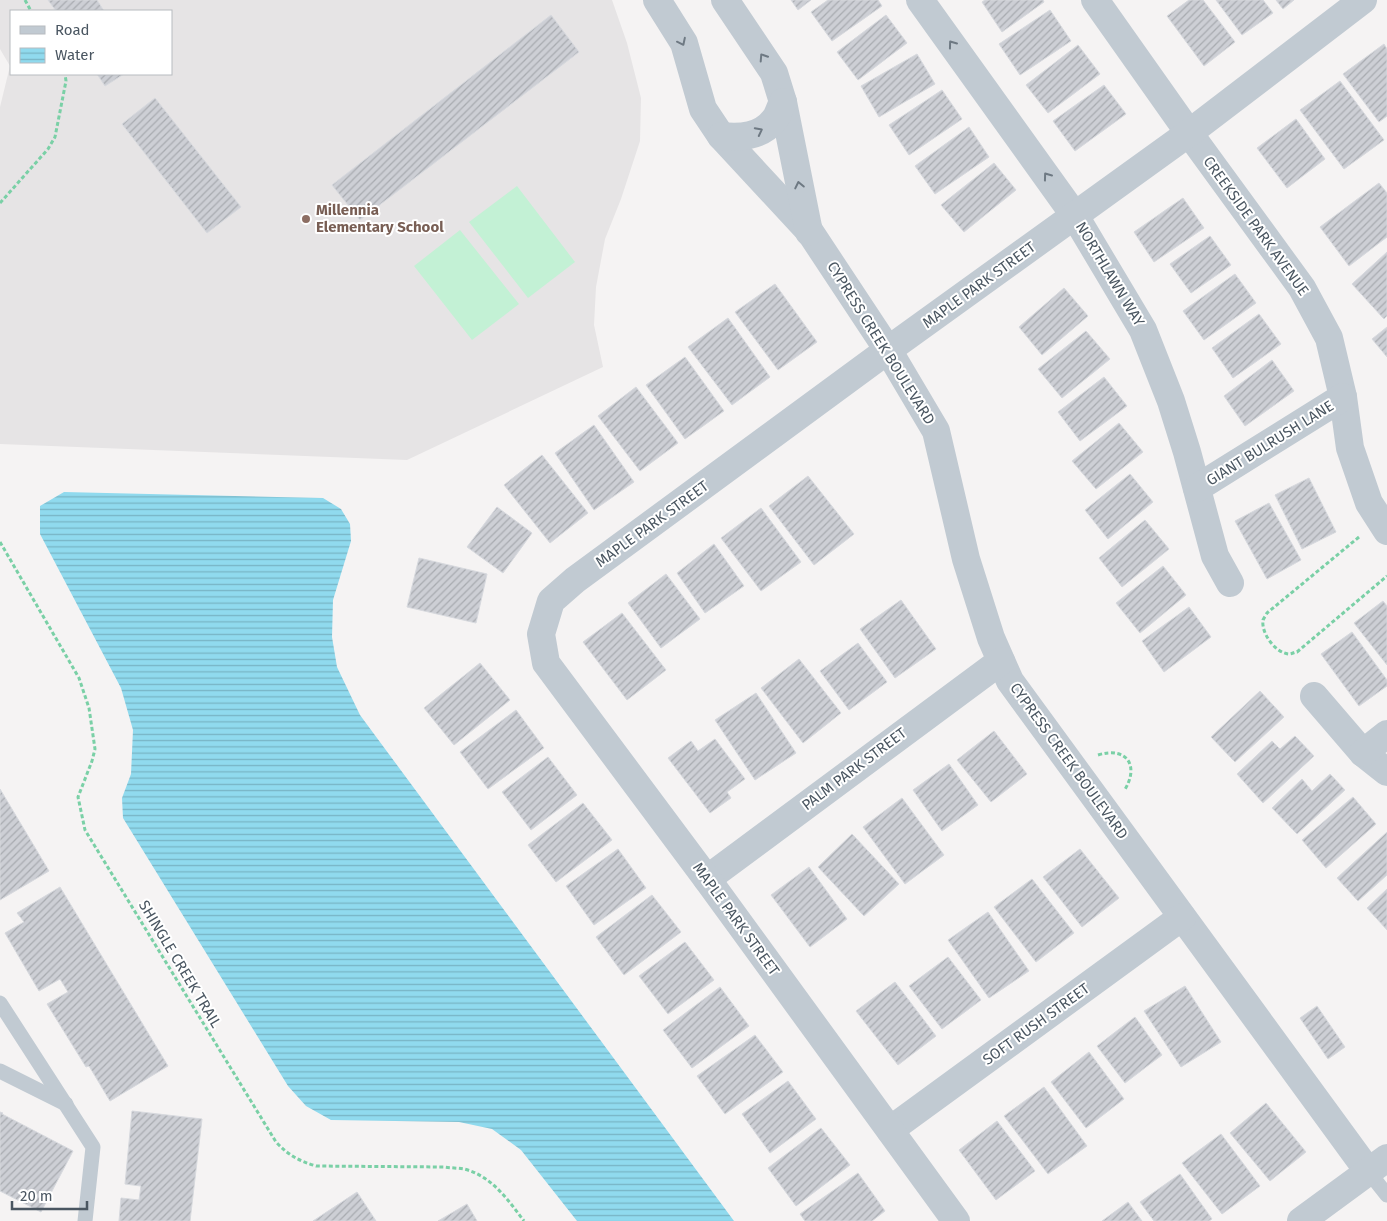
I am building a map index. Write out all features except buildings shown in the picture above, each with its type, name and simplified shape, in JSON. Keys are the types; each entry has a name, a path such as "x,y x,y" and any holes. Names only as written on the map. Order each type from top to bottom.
{"street":[{"name":"CYPRESS CREEK BOULEVARD","path":"657,0 684,43 703,109 721,136 810,232 888,350 936,431 966,559 991,638 1010,681 1182,917 1378,1164"},
{"name":"CYPRESS CREEK BOULEVARD","path":"725,0 774,73 783,102 810,232"},
{"name":"NORTHLAWN WAY","path":"920,0 1075,216 1144,330 1171,401 1215,556 1230,583"},
{"name":"MAPLE PARK STREET","path":"956,1221 708,879 546,663 540,634 550,601 575,580 888,350 1189,133 1363,0"},
{"name":"CREEKSIDE PARK AVENUE","path":"1099,1 1189,133 1302,288 1329,338 1343,397 1350,448 1369,503 1387,532"},
{"path":"721,136 740,138 760,132 774,120 783,102"},
{"name":"GIANT BULRUSH LANE","path":"1197,488 1343,397"},
{"name":"PALM PARK STREET","path":"708,879 1002,660"},
{"path":"1314,696 1363,753 1387,772"},
{"path":"1363,753 1387,734"},
{"name":"SOFT RUSH STREET","path":"890,1130 1182,917"},
{"path":"1301,1221 1378,1164"}],"lane":[{"path":"0,1003 93,1146 86,1221"},
{"path":"0,1071 66,1105"},
{"path":"1378,1164 1387,1195"}],"path":[{"path":"0,203 48,149 55,137 66,81 65,75"},
{"path":"1359,537 1267,613 1263,620 1264,630 1270,642 1278,650 1289,654 1297,652 1387,576"},
{"name":"SHINGLE CREEK TRAIL","path":"0,542 79,678 89,708 95,749 78,797 85,830 276,1142 288,1155 316,1166 444,1167 465,1169 482,1176 499,1190 524,1221"},
{"path":"1098,755 1114,752 1122,754 1128,759 1131,766 1130,777 1124,791"}],"shaded area":[{"name":"Millennia Elementary School","path":"0,0 612,0 627,43 641,98 640,141 621,199 605,239 596,287 594,325 603,367 407,460 0,444 0,107 10,66 0,49"}],"green space":[{"path":"517,186 575,262 528,298 469,222"},
{"path":"460,230 519,304 472,340 414,266"}],"water":[{"path":"64,492 323,498 341,509 350,524 351,541 333,600 332,637 337,667 360,715 734,1221 577,1221 521,1150 492,1129 459,1122 331,1120 306,1106 288,1086 123,818 122,798 131,774 133,730 121,688 40,534 40,506"}],"place":[{"name":"Millennia Elementary School","path":"306,219"}]}
